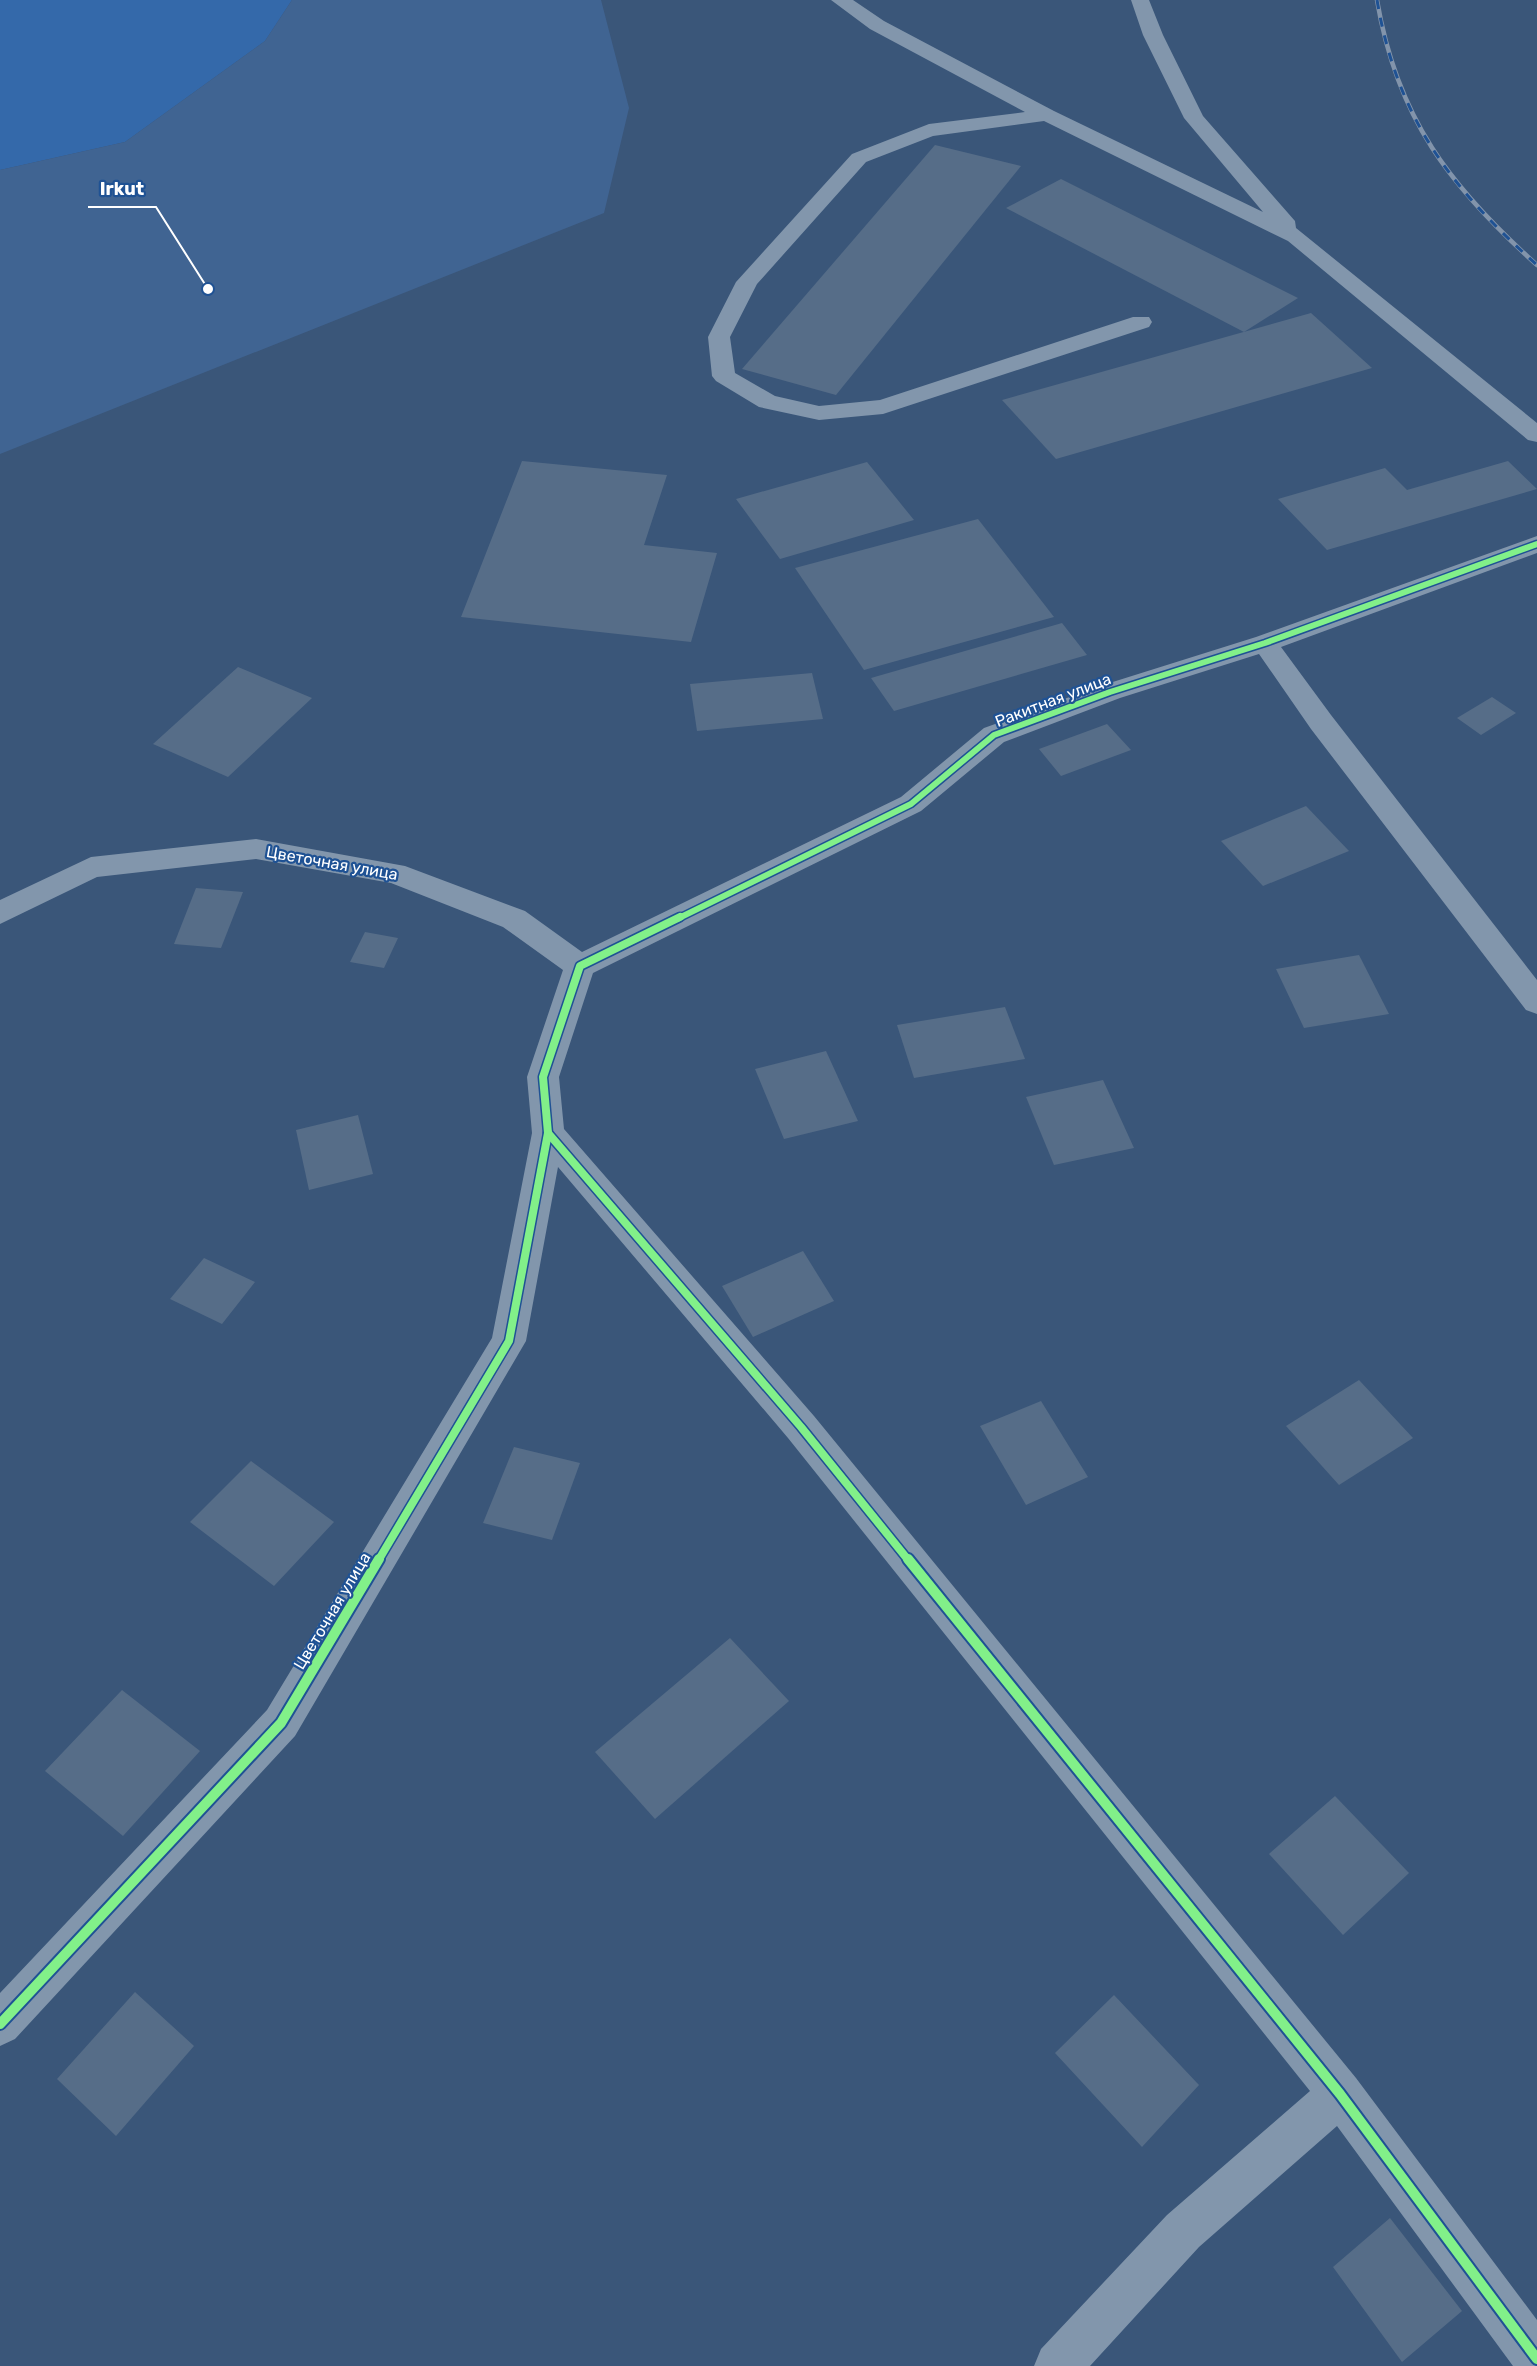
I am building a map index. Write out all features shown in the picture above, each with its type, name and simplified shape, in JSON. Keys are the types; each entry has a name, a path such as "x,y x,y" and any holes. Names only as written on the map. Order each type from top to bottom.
{"street":[{"path":"840,0 878,25 1047,115 1296,236"},
{"path":"1140,0 1153,35 1194,118 1296,236 1537,435"},
{"path":"1047,115 929,130 859,158 747,282 719,337 724,376 767,402 819,413 883,407 1141,322"},
{"name":"Ракитная улица","path":"580,966 911,804 994,735 1110,692 1265,643 1537,544"},
{"path":"1265,643 1321,722 1537,1002"},
{"name":"Цветочная улица","path":"0,913 91,867 256,849 395,873 514,919 580,966 543,1077 548,1133 509,1341 281,1723 0,2024"},
{"path":"548,1133 801,1427 1340,2094 1537,2359"},
{"path":"1058,2366 1183,2231 1340,2094"}],"shaded area":[{"path":"0,0 292,0 265,41 125,142 0,170"},
{"path":"292,0 601,0 629,108 604,213 0,454 0,170 125,142 265,41"}],"building":[{"path":"935,145 1021,166 836,395 742,369"},
{"path":"1061,179 1298,298 1244,332 1006,208"},
{"path":"1311,313 1372,368 1056,459 1002,400"},
{"path":"522,461 667,475 644,545 717,553 691,642 461,617"},
{"path":"1508,461 1537,489 1327,550 1278,499 1385,468 1407,490"},
{"path":"867,462 914,520 780,559 736,499"},
{"path":"978,519 1054,617 864,670 795,568"},
{"path":"1062,623 1087,655 894,711 871,678"},
{"path":"238,667 312,698 228,777 153,744"},
{"path":"812,673 823,719 697,731 690,684"},
{"path":"1492,697 1516,713 1481,735 1457,718"},
{"path":"1107,724 1131,750 1061,776 1039,749"},
{"path":"1306,806 1349,851 1263,886 1221,841"},
{"path":"196,888 243,892 221,948 174,944"},
{"path":"365,932 398,938 384,968 350,962"},
{"path":"1359,955 1389,1014 1304,1028 1276,969"},
{"path":"1005,1007 1025,1059 914,1078 897,1025"},
{"path":"826,1051 858,1121 784,1139 755,1069"},
{"path":"1103,1080 1134,1148 1054,1165 1026,1097"},
{"path":"358,1115 373,1174 309,1190 296,1130"},
{"path":"803,1251 834,1301 753,1337 722,1286"},
{"path":"204,1258 255,1282 222,1324 170,1299"},
{"path":"1359,1380 1413,1438 1339,1485 1286,1426"},
{"path":"1041,1401 1088,1477 1026,1505 980,1426"},
{"path":"514,1447 580,1463 552,1540 483,1523"},
{"path":"251,1461 334,1522 274,1586 190,1522"},
{"path":"730,1638 789,1701 655,1819 595,1752"},
{"path":"122,1690 200,1751 123,1836 45,1771"},
{"path":"1335,1796 1409,1873 1343,1935 1269,1854"},
{"path":"135,1992 194,2046 116,2136 57,2079"},
{"path":"1114,1995 1199,2085 1142,2147 1055,2053"},
{"path":"1390,2218 1462,2311 1402,2362 1333,2267"}],"railway":[{"path":"1377,0 1386,42 1398,80 1413,115 1432,148 1453,178 1478,207 1537,265"}],"cycle path":[{"path":"1537,544 1265,643 1110,692 994,735 911,804 580,966 543,1077 548,1133 801,1427 1340,2094 1537,2359"},
{"path":"0,2024 281,1723 509,1341 548,1133"}],"place":[{"name":"Irkut","path":"208,289"}]}
